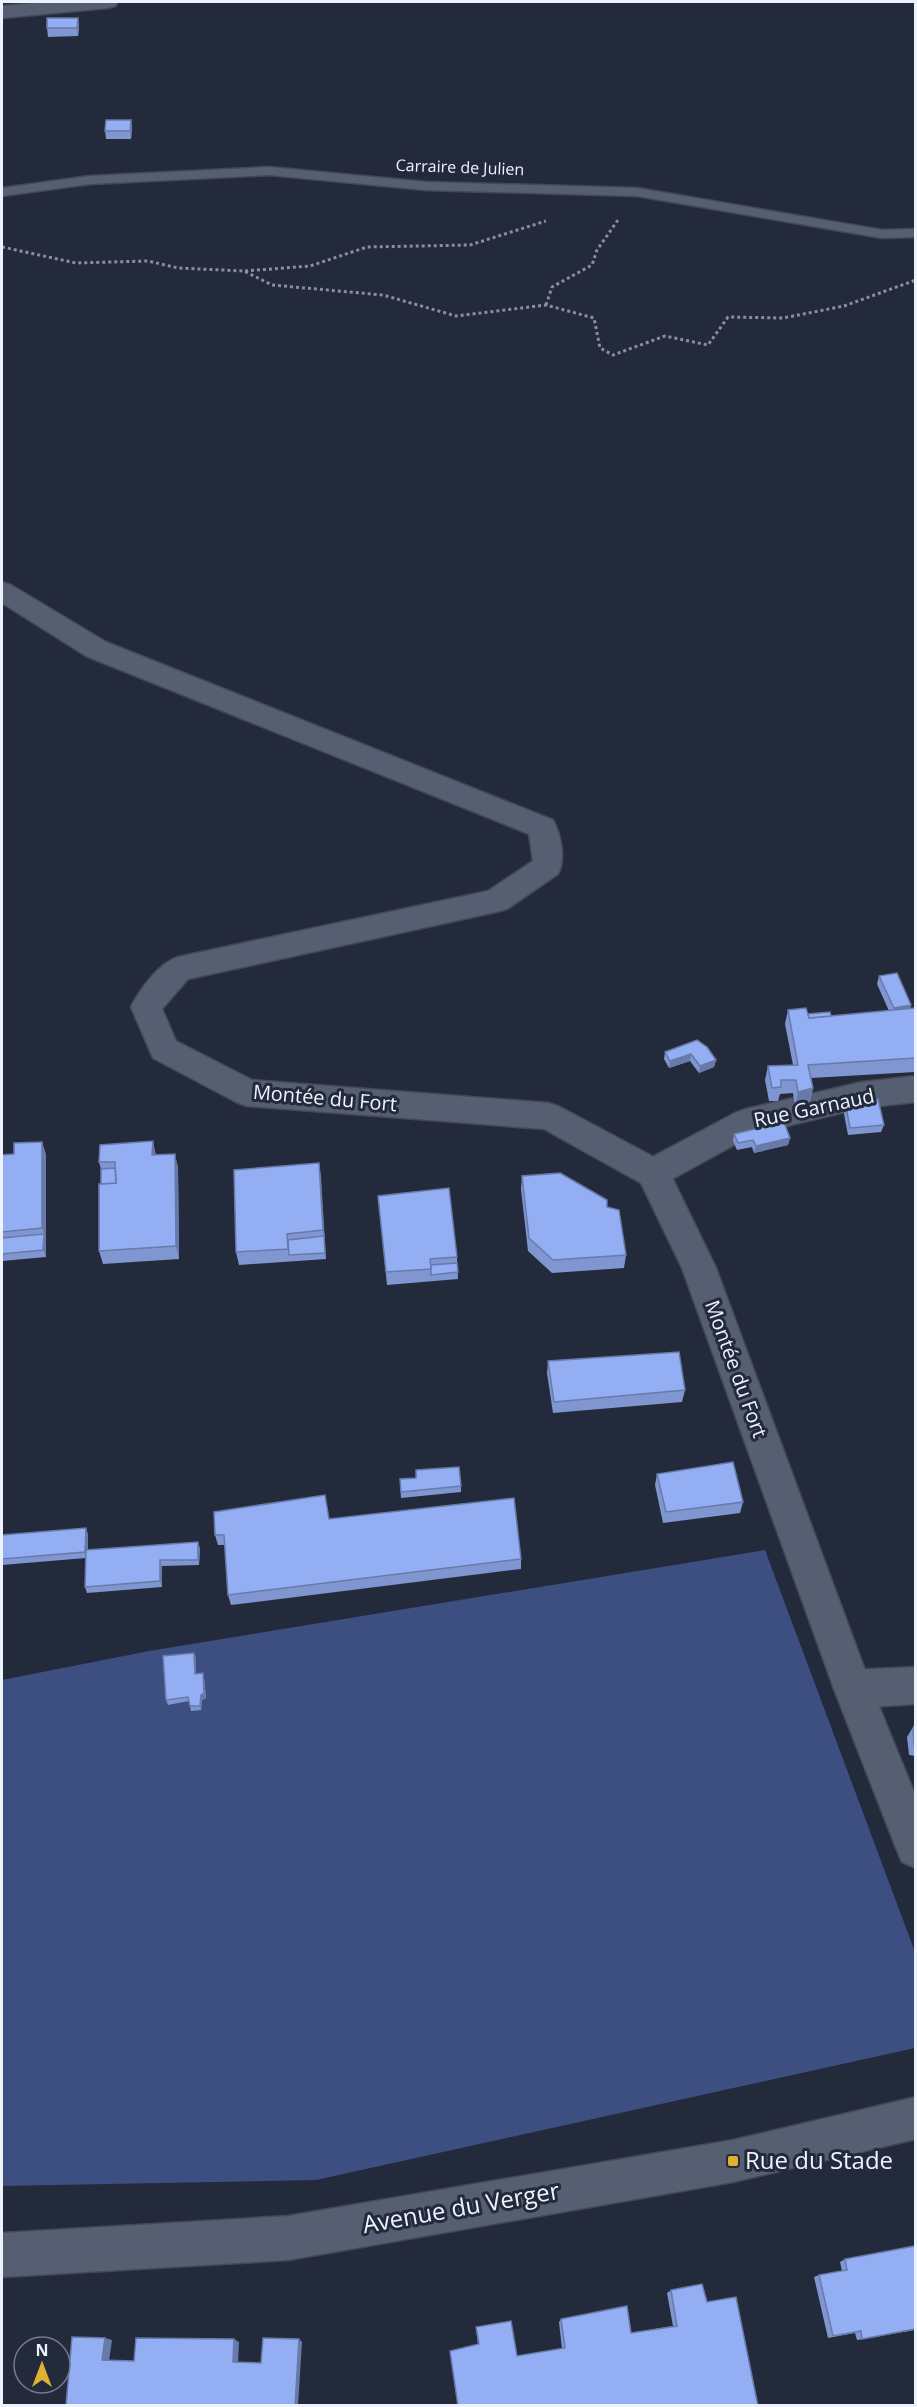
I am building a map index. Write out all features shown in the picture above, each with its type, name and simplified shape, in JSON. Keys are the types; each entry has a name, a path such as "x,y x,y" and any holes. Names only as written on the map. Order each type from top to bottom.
{"street":[{"path":"2,12 108,2"},
{"name":"Montée du Fort","path":"2,591 96,649 543,828 548,866 496,900 178,969 146,1007 164,1049 247,1093 549,1116 654,1173 699,1268 853,1689 915,1848"},
{"name":"Rue Garnaud","path":"654,1173 746,1122 862,1095 915,1089"},
{"path":"853,1689 915,1685"},
{"name":"Avenue du Verger","path":"2,2255 288,2238 733,2161 915,2118"}],"lane":[{"name":"Carraire de Julien","path":"2,192 90,180 269,171 426,186 637,192 882,234 915,233"}],"path":[{"path":"546,305 552,287 592,265 597,250 637,192"},
{"path":"2,247 76,263 148,261 178,268 244,271 310,266 367,247 470,244 548,220"},
{"path":"244,271 272,285 383,295 456,315 546,305 594,318 600,348 613,355 665,336 708,345 728,317 783,318 824,310 844,306 915,280"}],"shaded area":[{"path":"765,1550 915,1952 915,2048 316,2180 2,2186 2,1680 149,1651"}],"building":[{"path":"47,18 78,18 77,28 47,28"},
{"path":"106,120 131,120 130,131 105,131"},
{"path":"897,973 911,1005 894,1008 879,976"},
{"path":"806,1008 809,1018 915,1008 915,1058 808,1065 813,1088 798,1092 796,1080 781,1080 781,1087 772,1088 768,1066 798,1065 788,1010"},
{"path":"830,1012 831,1016 809,1018 808,1014"},
{"path":"697,1040 707,1047 716,1060 700,1066 691,1054 670,1061 665,1052"},
{"path":"878,1099 884,1125 850,1128 846,1107"},
{"path":"784,1122 790,1138 756,1146 753,1140 738,1143 734,1134"},
{"path":"153,1141 152,1155 175,1154 176,1246 99,1251 99,1184 116,1183 115,1162 99,1162 100,1145"},
{"path":"42,1142 42,1228 2,1232 2,1155 14,1154 14,1143"},
{"path":"319,1163 323,1230 287,1234 288,1249 236,1252 234,1170"},
{"path":"115,1168 116,1183 101,1184 101,1169"},
{"path":"560,1173 607,1200 607,1207 619,1210 626,1255 553,1260 529,1238 522,1176"},
{"path":"449,1188 457,1257 430,1259 431,1269 386,1272 378,1196"},
{"path":"44,1234 43,1250 2,1254 2,1238"},
{"path":"324,1236 325,1253 289,1255 288,1240"},
{"path":"457,1263 458,1272 431,1275 431,1265"},
{"path":"679,1352 685,1390 554,1402 548,1361"},
{"path":"733,1462 743,1502 666,1512 657,1474"},
{"path":"459,1467 461,1486 401,1492 400,1479 416,1478 416,1470"},
{"path":"325,1495 329,1519 514,1498 521,1559 228,1595 224,1535 215,1535 214,1512"},
{"path":"86,1528 85,1552 2,1559 2,1535"},
{"path":"198,1542 198,1560 160,1560 160,1581 85,1587 86,1550"},
{"path":"194,1653 195,1674 203,1673 204,1693 201,1695 200,1706 190,1706 188,1697 166,1700 163,1656"},
{"path":"915,1724 915,1747 913,1729"},
{"path":"915,2246 915,2329 862,2339 861,2331 833,2336 819,2275 847,2270 845,2259"},
{"path":"702,2284 707,2302 736,2297 758,2406 458,2406 450,2351 479,2344 476,2327 511,2321 517,2356 565,2348 561,2319 627,2306 631,2333 677,2326 671,2290"},
{"path":"72,2337 105,2338 102,2360 134,2361 136,2338 234,2339 233,2362 261,2363 263,2338 299,2339 295,2406 66,2406 67,2395 72,2395"}],"place":[{"name":"Rue du Stade","path":"733,2161"}]}
